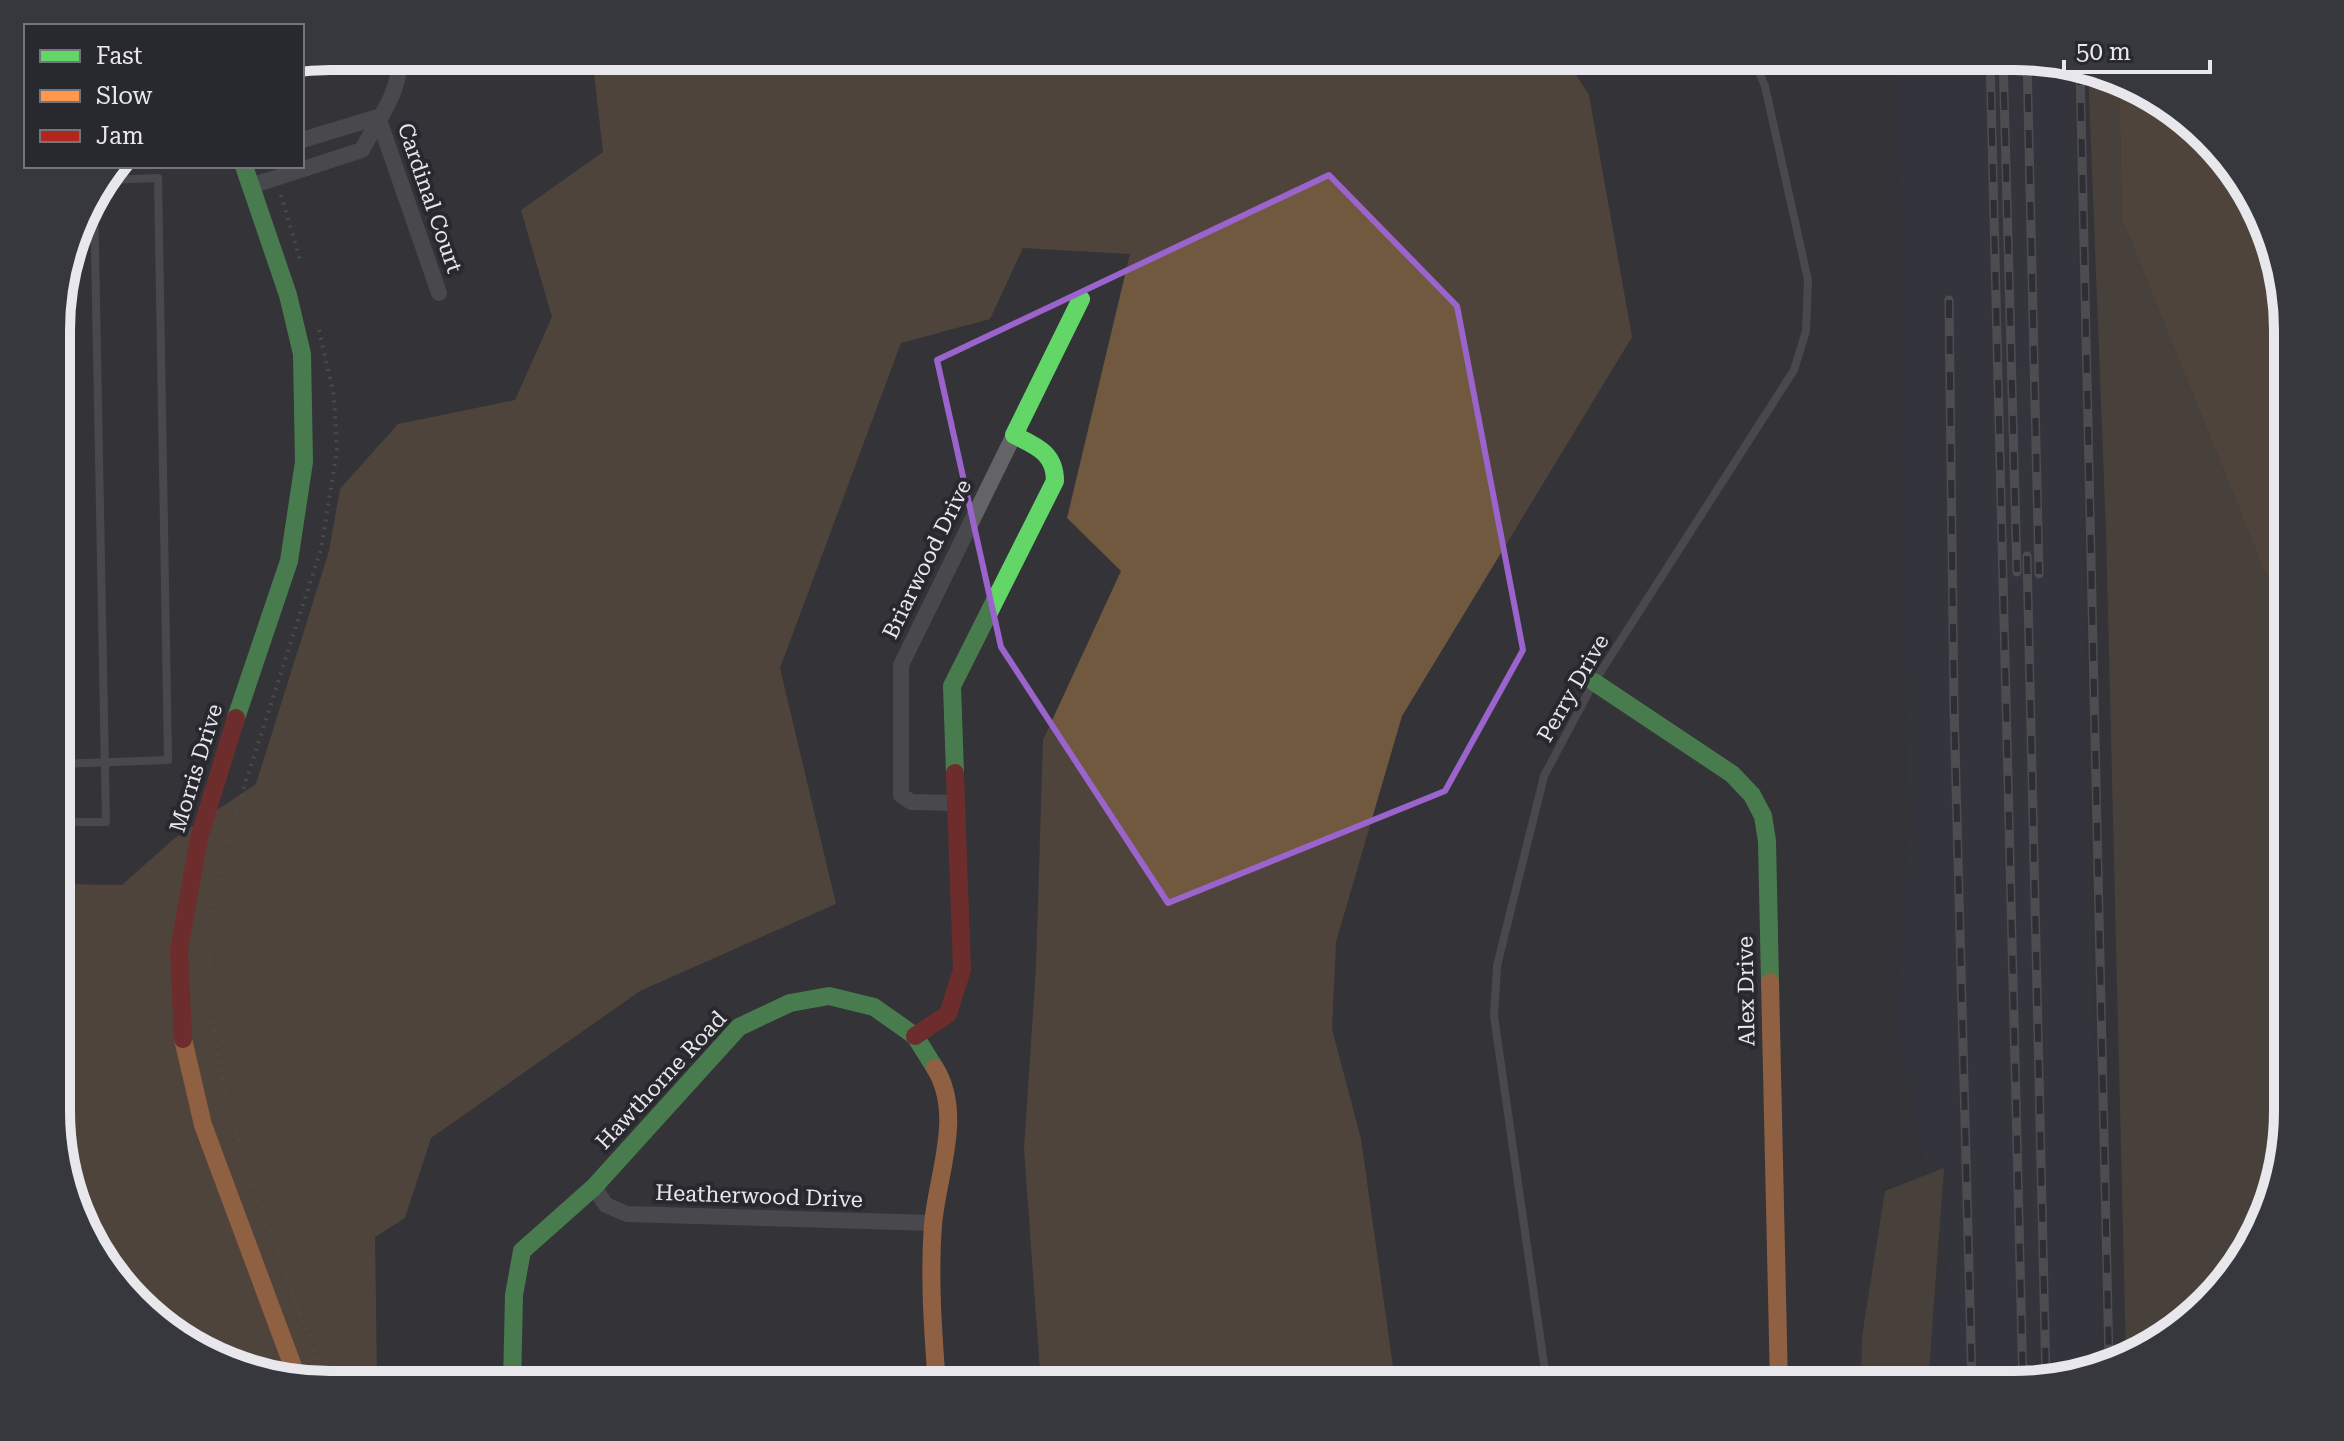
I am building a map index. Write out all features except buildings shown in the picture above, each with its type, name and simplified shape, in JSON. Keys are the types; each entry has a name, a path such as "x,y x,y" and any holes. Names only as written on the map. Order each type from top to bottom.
{"street":[{"path":"251,186 362,150 378,117 390,105 398,71"},
{"path":"304,139 378,117"},
{"name":"Cardinal Court","path":"378,117 439,293"},
{"name":"Morris Drive","path":"245,168 288,295 302,354 304,462 289,561 199,838 179,950 181,1031 203,1125 294,1369"},
{"name":"Briarwood Drive","path":"956,803 911,802 901,795 901,665 1081,299"},
{"path":"915,1036 948,1014 962,970 952,686 1055,481 1053,459 1014,435"},
{"name":"Alex Drive","path":"1594,682 1732,774 1752,795 1763,816 1767,841 1779,1370"},
{"name":"Hawthorne Road","path":"512,1371 514,1295 522,1251 594,1187 739,1027 790,1003 829,996 874,1007 915,1036 943,1081 949,1130 933,1223 931,1295 936,1371"},
{"name":"Heatherwood Drive","path":"594,1187 606,1205 627,1214 933,1223"}],"lane":[{"name":"Perry Drive","path":"1545,1370 1494,1016 1497,966 1544,776 1594,682 1794,370 1806,331 1808,280 1765,86 1758,70"},
{"path":"70,764 168,760 158,178 119,180"},
{"path":"70,822 106,822 94,221"}],"path":[{"path":"276,178 304,274"},
{"path":"316,318 334,396 337,450 321,549 224,849 212,915 208,996 224,1089 246,1166 321,1370"}],"highlighted area":[{"path":"1329,175 1457,306 1523,650 1445,791 1168,903 1001,647 937,360"}],"shaded area":[{"path":"1573,70 1589,95 1632,337 1402,716 1336,942 1332,1029 1361,1139 1393,1370 1040,1371 1024,1149 1036,967 1043,740 1121,571 1067,518 1130,254 1023,248 990,319 901,343 780,668 836,904 640,991 431,1138 405,1218 375,1237 377,1371 296,1369 231,1351 200,1336 172,1317 146,1295 114,1255 90,1210 72,1145 70,884 122,885 175,838 256,784 329,551 340,489 398,424 515,400 552,317 521,210 603,152 594,71"},
{"path":"1894,70 2014,70 2073,77 2100,1356 2048,1369 1917,1370 1948,1268 1896,1032 1909,827 1902,457 1904,241"},
{"path":"2089,82 2119,93 2122,219 2273,592 2273,1128 2269,1162 2247,1226 2220,1269 2198,1295 2172,1317 2126,1345 2106,532"},
{"path":"2119,93 2144,105 2198,146 2239,200 2265,263 2273,313 2273,592 2122,219"},
{"path":"1944,1168 1929,1370 1861,1370 1862,1336 1885,1191"}],"railway":[{"path":"1990,70 2023,1370"},
{"path":"2003,70 2017,572"},
{"path":"2027,71 2039,574"},
{"path":"2080,79 2109,1352"},
{"path":"1949,300 1954,707 1972,1370"},
{"path":"2027,556 2046,1369"}],"traffic: fast":[{"path":"236,718 289,561 304,462 302,354 288,295 245,168"},
{"path":"955,773 952,686 1055,481 1048,457 1037,447 1014,435 1081,299"},
{"path":"1594,682 1732,774 1752,795 1763,816 1767,841 1770,982"},
{"path":"512,1371 514,1295 522,1251 594,1187 739,1027 790,1003 829,996 874,1007 915,1036 935,1068"}],"traffic: slow":[{"path":"1770,982 1779,1370"},
{"path":"183,1039 203,1125 294,1369"},
{"path":"935,1068 943,1086 948,1125 932,1245 936,1371"}],"traffic: jam":[{"path":"183,1039 179,950 199,838 236,718"},
{"path":"915,1036 948,1014 962,970 955,773"}]}
